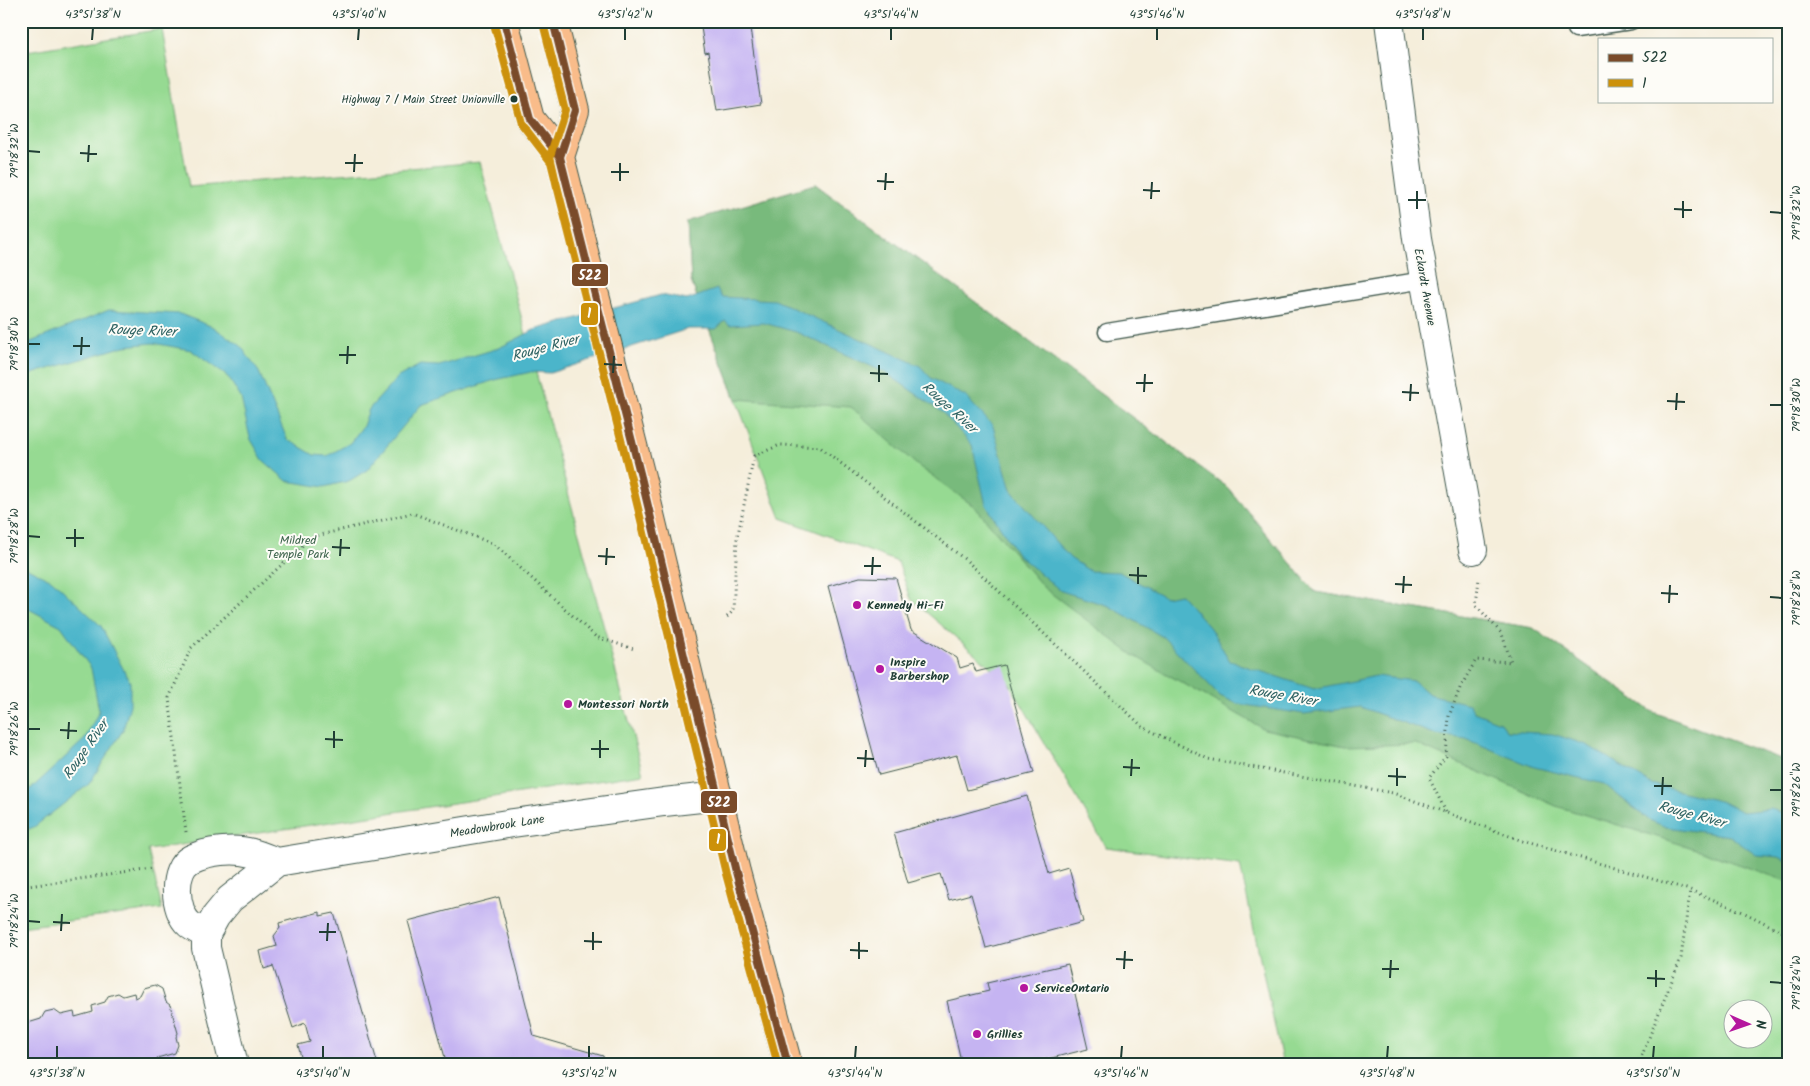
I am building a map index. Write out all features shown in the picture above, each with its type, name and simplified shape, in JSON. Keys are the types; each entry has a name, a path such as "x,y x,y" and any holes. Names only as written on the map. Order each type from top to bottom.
{"main road":[{"path":"504,21 530,119 560,157 617,380 736,872 788,1065"},
{"path":"553,21 575,110 560,157"}],"street":[{"name":"Eckardt Avenue","path":"1389,21 1417,239 1473,550"},
{"name":"Meadowbrook Lane","path":"206,934 216,916 230,899 277,862 513,823 718,796"},
{"name":"Meadowbrook Lane","path":"189,859 215,851 250,852 277,862"},
{"path":"189,859 178,873 176,890 179,907 188,924 206,934 206,948 234,1065"}],"lane":[{"path":"1576,29 1630,21"},
{"path":"1107,332 1424,280"}],"path":[{"path":"727,617 733,611 737,539 754,456 780,445 820,447 967,561 1143,728 1208,759 1394,793 1522,841 1690,890 1743,912 1789,935"},
{"path":"21,887 143,871 189,859 169,698 191,648 312,537 412,513 494,544 596,637 634,649"},
{"path":"1446,812 1429,778 1446,756 1449,716 1460,688 1476,660 1511,662 1502,634 1476,605 1480,581 1473,550"},
{"path":"1638,1065 1681,958 1690,890"}],"green space":[{"name":"Mildred Temple Park","path":"162,29 189,187 480,162 643,774 148,850 162,909 21,927 21,52"},
{"path":"815,184 1227,487 1315,592 1533,628 1653,712 1789,762 1789,1065 1283,1065 1240,865 1106,847 1009,683 911,599 898,562 781,518 691,281 688,222"},
{"path":"815,184 1227,487 1315,592 1533,628 1653,712 1789,762 1789,882 1690,847 1556,806 1416,744 1345,746 1264,729 1133,655 1044,588 975,507 917,465 851,407 736,399 691,281 688,222"}],"water":[{"name":"Rouge River","path":"717,289 722,297 775,300 920,366 931,378 965,396 993,426 1011,490 1070,558 1090,571 1119,572 1165,597 1180,594 1210,628 1230,661 1314,689 1376,676 1414,681 1429,694 1469,704 1474,712 1502,723 1506,731 1553,734 1587,745 1651,784 1723,802 1742,812 1771,809 1789,815 1789,862 1779,857 1756,855 1730,836 1666,827 1649,820 1604,784 1534,767 1466,739 1437,735 1360,707 1304,714 1238,704 1220,696 1163,637 1109,606 1061,591 1018,555 986,505 972,445 942,412 886,373 796,332 764,323 730,325 725,321 716,329 688,329 550,373 531,372 495,380 421,405 367,470 349,481 324,487 287,481 263,460 250,438 241,398 228,377 191,350 153,343 125,346 32,374 21,381 21,346 109,310 180,314 213,327 240,345 259,372 287,439 314,455 327,456 350,443 363,426 369,409 398,377 420,365 439,366 499,348 534,330 661,295 687,300"},
{"name":"Rouge River","path":"21,565 52,580 101,626 130,682 130,705 123,730 89,784 34,827 21,832 21,796 85,739 99,711 91,668 61,626 21,605"}],"building":[{"path":"700,21 749,21 761,104 717,111 708,52 705,53"},
{"path":"860,577 896,578 911,630 957,658 960,668 973,664 976,672 1004,665 1034,773 967,790 957,755 879,775 828,586"},
{"path":"1027,796 1049,874 1069,868 1083,922 986,948 971,894 949,900 941,874 908,883 894,833"},
{"path":"499,897 534,1036 603,1056 605,1065 447,1065 408,921"},
{"path":"320,912 320,916 334,913 378,1065 303,1065 298,1045 310,1042 305,1023 293,1028 273,966 264,969 260,951 277,946 274,936 280,928 279,923"},
{"path":"1068,964 1088,1049 1023,1065 962,1065 947,1001 989,991 987,983"},
{"path":"155,985 162,989 166,1002 170,1005 178,1033 176,1037 178,1045 175,1053 157,1058 159,1065 136,1065 135,1063 128,1065 21,1065 21,1018 28,1023 41,1019 45,1012 54,1010 61,1015 74,1012 75,1017 93,1012 92,1006 105,1002 108,996 118,993 123,996 134,993 135,998 140,996 144,988"}],"transit line":[{"name":"522","path":"504,21 530,119 560,157 642,481 736,872 788,1065"},
{"name":"522","path":"553,21 575,110 560,157"},
{"name":"1","path":"543,23 565,110 550,156 557,187"},
{"name":"1","path":"494,24 521,123 551,162 632,483 726,874 778,1065"}],"place":[{"name":"Highway 7 / Main Street Unionville","path":"514,99"},
{"name":"Kennedy Hi-Fi","path":"857,605"},
{"name":"Inspire Barbershop","path":"880,669"},
{"name":"Montessori North","path":"568,704"},
{"name":"ServiceOntario","path":"1024,988"},
{"name":"Grillies","path":"977,1034"}]}
